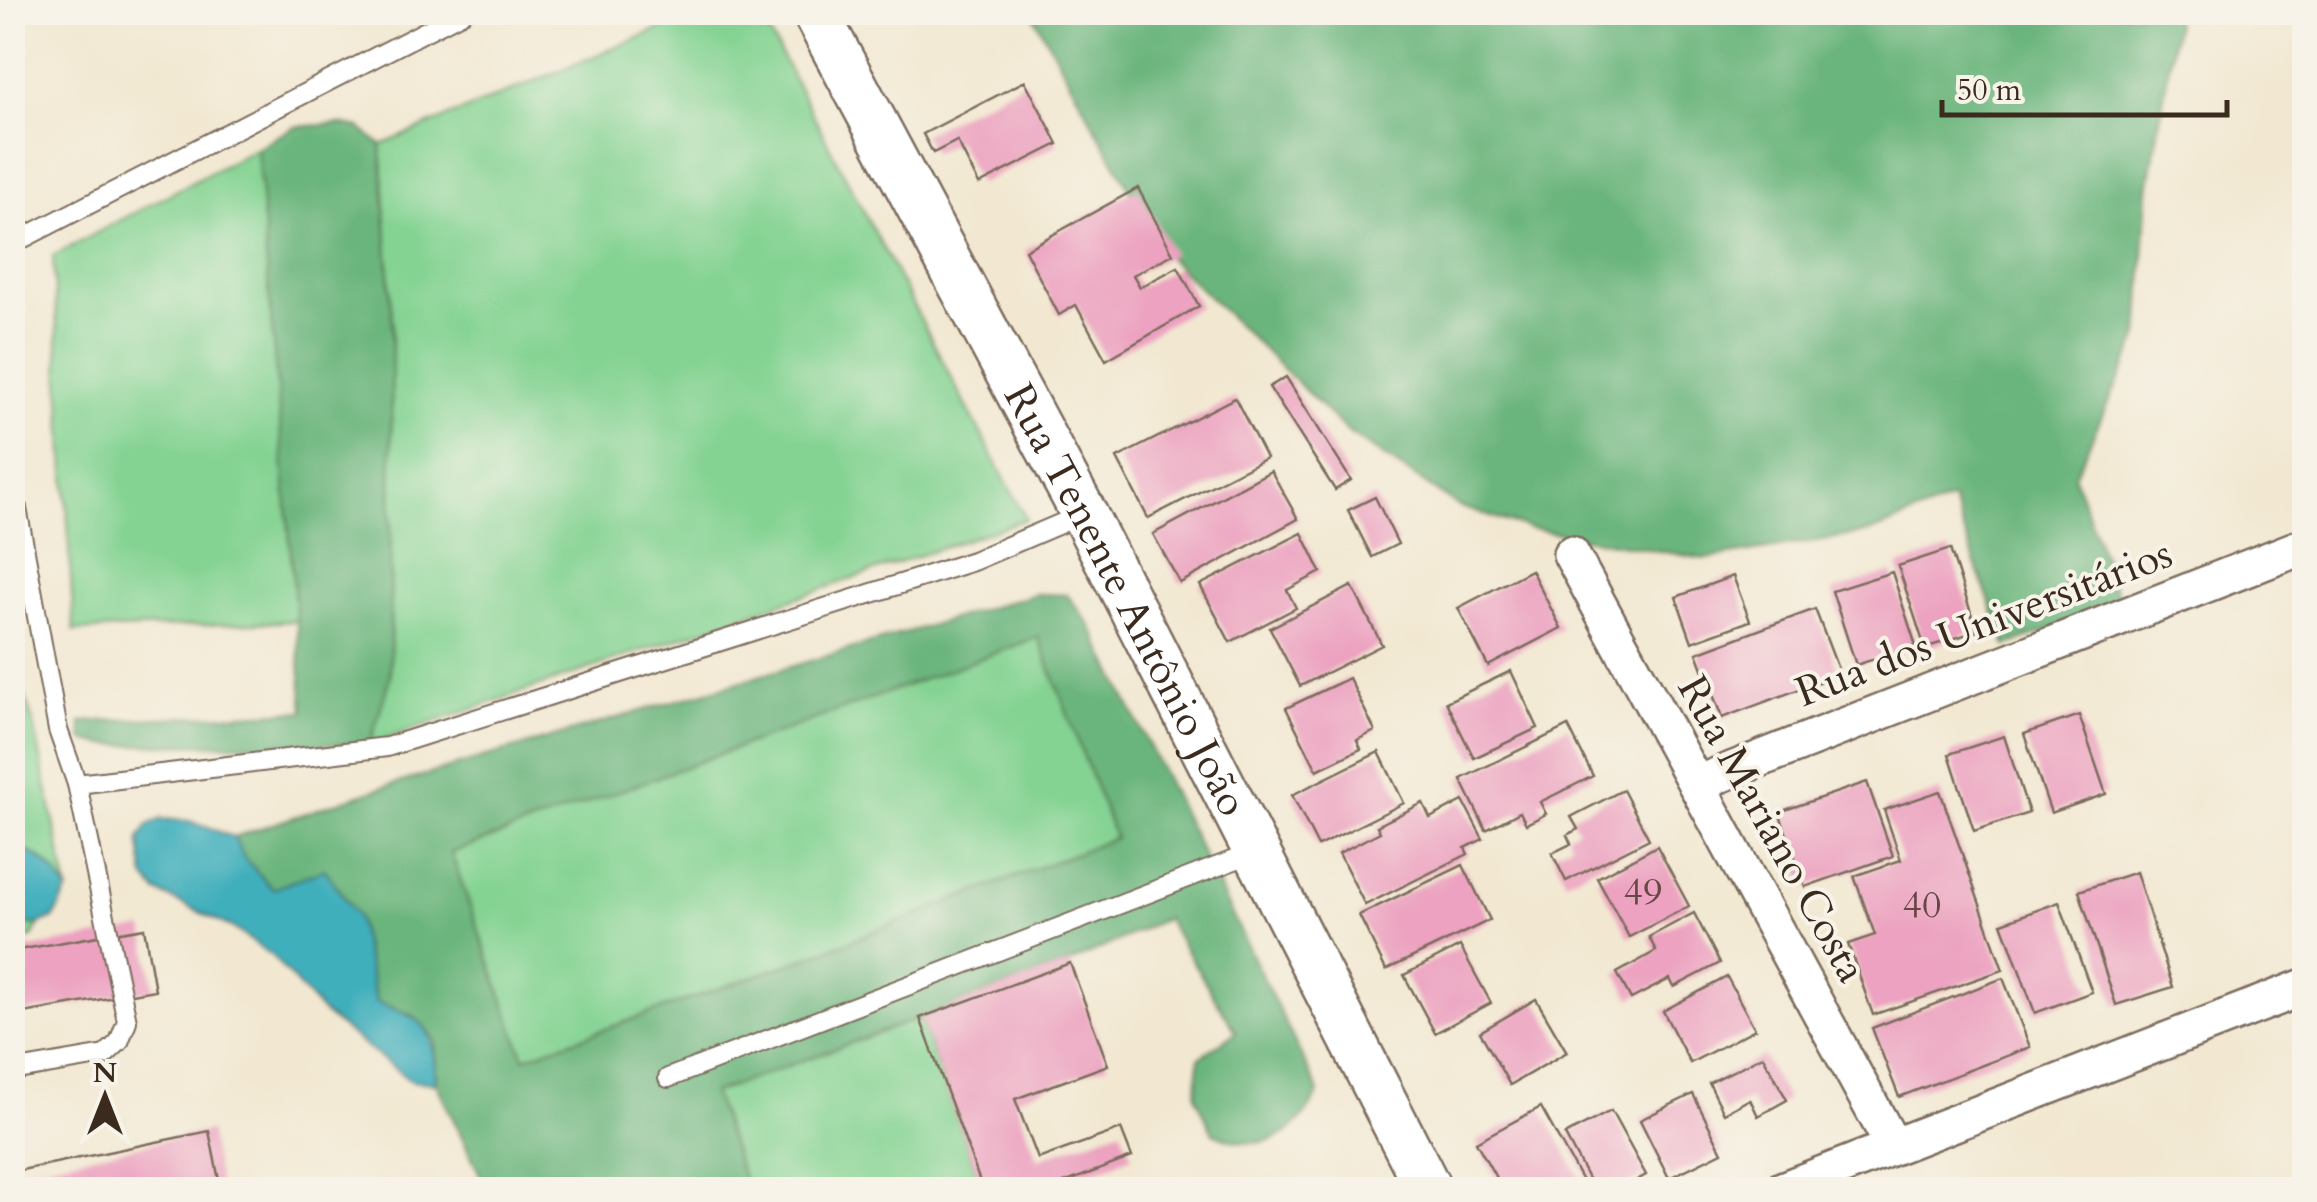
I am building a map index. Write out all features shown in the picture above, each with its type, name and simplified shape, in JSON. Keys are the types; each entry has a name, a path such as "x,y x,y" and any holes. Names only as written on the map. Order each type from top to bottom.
{"street":[{"name":"Rua Tenente Antônio João","path":"815,12 1084,514 1428,1190"},
{"name":"Rua dos Universitários","path":"1696,784 2304,546"},
{"name":"Rua Mariano Costa","path":"1571,554 1894,1146"},
{"path":"1782,1190 2304,987"}],"lane":[{"path":"12,244 463,12"},
{"path":"12,480 58,730 77,784 127,1021 119,1042 105,1055 12,1071"},
{"path":"77,784 387,747 973,560 1084,514"},
{"path":"668,1078 1256,852"}],"green space":[{"path":"698,13 759,13 1026,519 370,744 390,676 392,321 381,145"},
{"path":"1032,13 2162,13 2176,22 2148,189 2139,337 2074,476 2120,604 2006,646 1952,499 1871,532 1705,559 1528,528 1461,507 1349,433 1166,255"},
{"path":"338,124 360,128 381,145 392,321 390,676 370,744 103,745 83,740 81,722 304,711 257,148 294,127"},
{"path":"257,148 297,621 74,631 53,256"},
{"path":"1036,594 1067,595 1090,625 1319,1092 1299,1121 1275,1138 1247,1142 1213,1133 1196,1096 1199,1058 1236,1032 1166,918 1070,963 713,1093 747,1189 487,1189 436,1083 435,1040 413,1015 376,1002 357,916 325,870 273,889 244,858 234,837 378,789","holes":["1038,637 1115,838 811,956 524,1058 451,853"]},
{"path":"1039,637 1115,838 811,956 524,1058 450,853"},
{"path":"12,655 35,729 68,890 38,857 13,849"},
{"path":"13,924 39,924 32,937 13,945"},
{"path":"920,1018 983,1189 747,1189 713,1093"}],"water":[{"path":"162,819 189,821 234,837 244,858 273,889 324,869 357,916 376,1002 408,1015 426,1028 433,1049 436,1083 411,1081 323,1013 272,956 235,929 157,892 145,877 139,839 148,825"},
{"path":"12,849 38,857 68,890 54,918 39,924 13,924"}],"building":[{"path":"1025,81 1058,144 979,184 957,141 933,153 923,134"},
{"path":"1138,188 1173,254 1133,275 1140,287 1178,267 1199,306 1106,360 1076,305 1059,315 1025,250"},
{"path":"1286,377 1351,480 1335,490 1269,387"},
{"path":"1235,398 1266,458 1148,518 1117,458"},
{"path":"1271,471 1298,519 1180,583 1153,534"},
{"path":"1375,497 1398,544 1372,557 1348,510"},
{"path":"1302,533 1321,572 1287,590 1296,608 1230,642 1200,585"},
{"path":"1950,549 1977,631 1925,648 1898,566"},
{"path":"1531,570 1561,628 1488,666 1458,608"},
{"path":"1892,572 1916,646 1856,665 1832,591"},
{"path":"1733,576 1750,621 1692,642 1676,597"},
{"path":"1352,586 1382,645 1300,686 1270,628"},
{"path":"1815,609 1840,674 1722,718 1697,653"},
{"path":"1511,671 1538,728 1474,758 1446,702"},
{"path":"1349,678 1375,731 1357,740 1361,749 1317,770 1286,708"},
{"path":"2079,715 2106,794 2051,813 2024,734"},
{"path":"1568,726 1593,776 1540,802 1546,814 1526,824 1520,812 1486,830 1461,779"},
{"path":"2004,736 2029,813 1974,831 1949,754"},
{"path":"1379,752 1404,803 1318,846 1292,795"},
{"path":"1867,782 1893,856 1805,887 1779,812"},
{"path":"1623,790 1649,839 1566,881 1552,853 1571,844 1567,835 1578,829 1571,817"},
{"path":"1940,791 2003,970 1873,1015 1848,944 1875,935 1854,876 1901,860 1884,810"},
{"path":"1463,801 1483,839 1465,848 1468,854 1365,905 1339,853 1380,832 1377,826 1423,803 1430,818"},
{"path":"1657,846 1689,906 1629,937 1597,878"},
{"path":"1463,865 1490,920 1386,970 1359,915"},
{"path":"2136,872 2173,987 2116,1005 2079,891"},
{"path":"2059,902 2092,992 2035,1013 2002,923"},
{"path":"1694,913 1720,963 1674,987 1670,979 1631,999 1617,973 1656,951 1649,937"},
{"path":"144,928 155,990 12,1015 12,951"},
{"path":"1460,946 1491,1003 1435,1033 1404,975"},
{"path":"1070,963 1108,1065 1015,1099 1038,1159 1121,1129 1132,1157 1046,1190 983,1190 920,1018"},
{"path":"1727,977 1755,1029 1690,1063 1663,1011"},
{"path":"2003,978 2030,1047 1899,1097 1872,1028"},
{"path":"1536,999 1567,1052 1510,1085 1480,1032"},
{"path":"1763,1056 1787,1100 1758,1116 1750,1099 1724,1113 1709,1083"},
{"path":"1693,1094 1722,1152 1669,1178 1640,1120"},
{"path":"1541,1107 1587,1190 1503,1190 1476,1142"},
{"path":"1611,1111 1646,1175 1619,1190 1594,1190 1565,1135"},
{"path":"209,1131 221,1190 12,1190 12,1172"}]}
